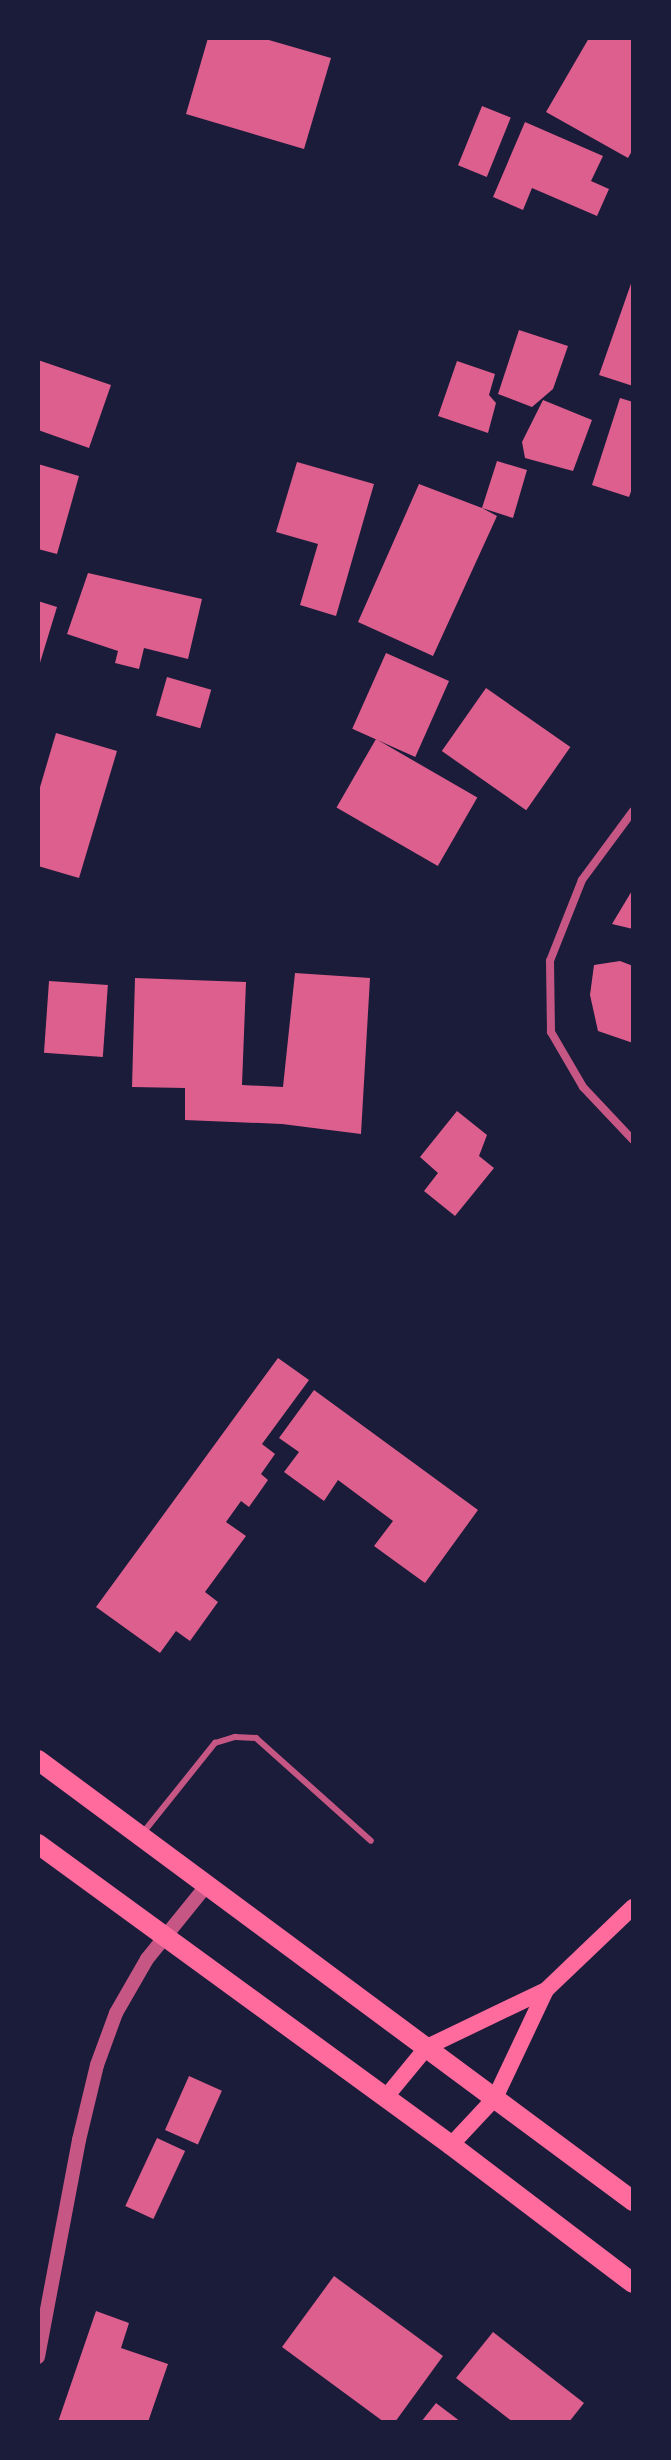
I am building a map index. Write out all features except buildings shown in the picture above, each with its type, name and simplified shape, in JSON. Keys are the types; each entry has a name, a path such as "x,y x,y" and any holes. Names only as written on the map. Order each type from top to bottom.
{"main road":[{"path":"38,1760 633,2201"},
{"path":"38,1844 451,2145 633,2283"},
{"path":"385,2098 427,2047 546,1990 633,1907"},
{"path":"451,2145 495,2098 546,1990"}],"street":[{"path":"633,811 582,880 550,961 551,1032 583,1087 633,1140"},
{"path":"38,2357 79,2140 97,2065 116,2013 163,1938 207,1885"}],"lane":[{"path":"141,1836 215,1743 235,1737 256,1738 371,1841"}]}
